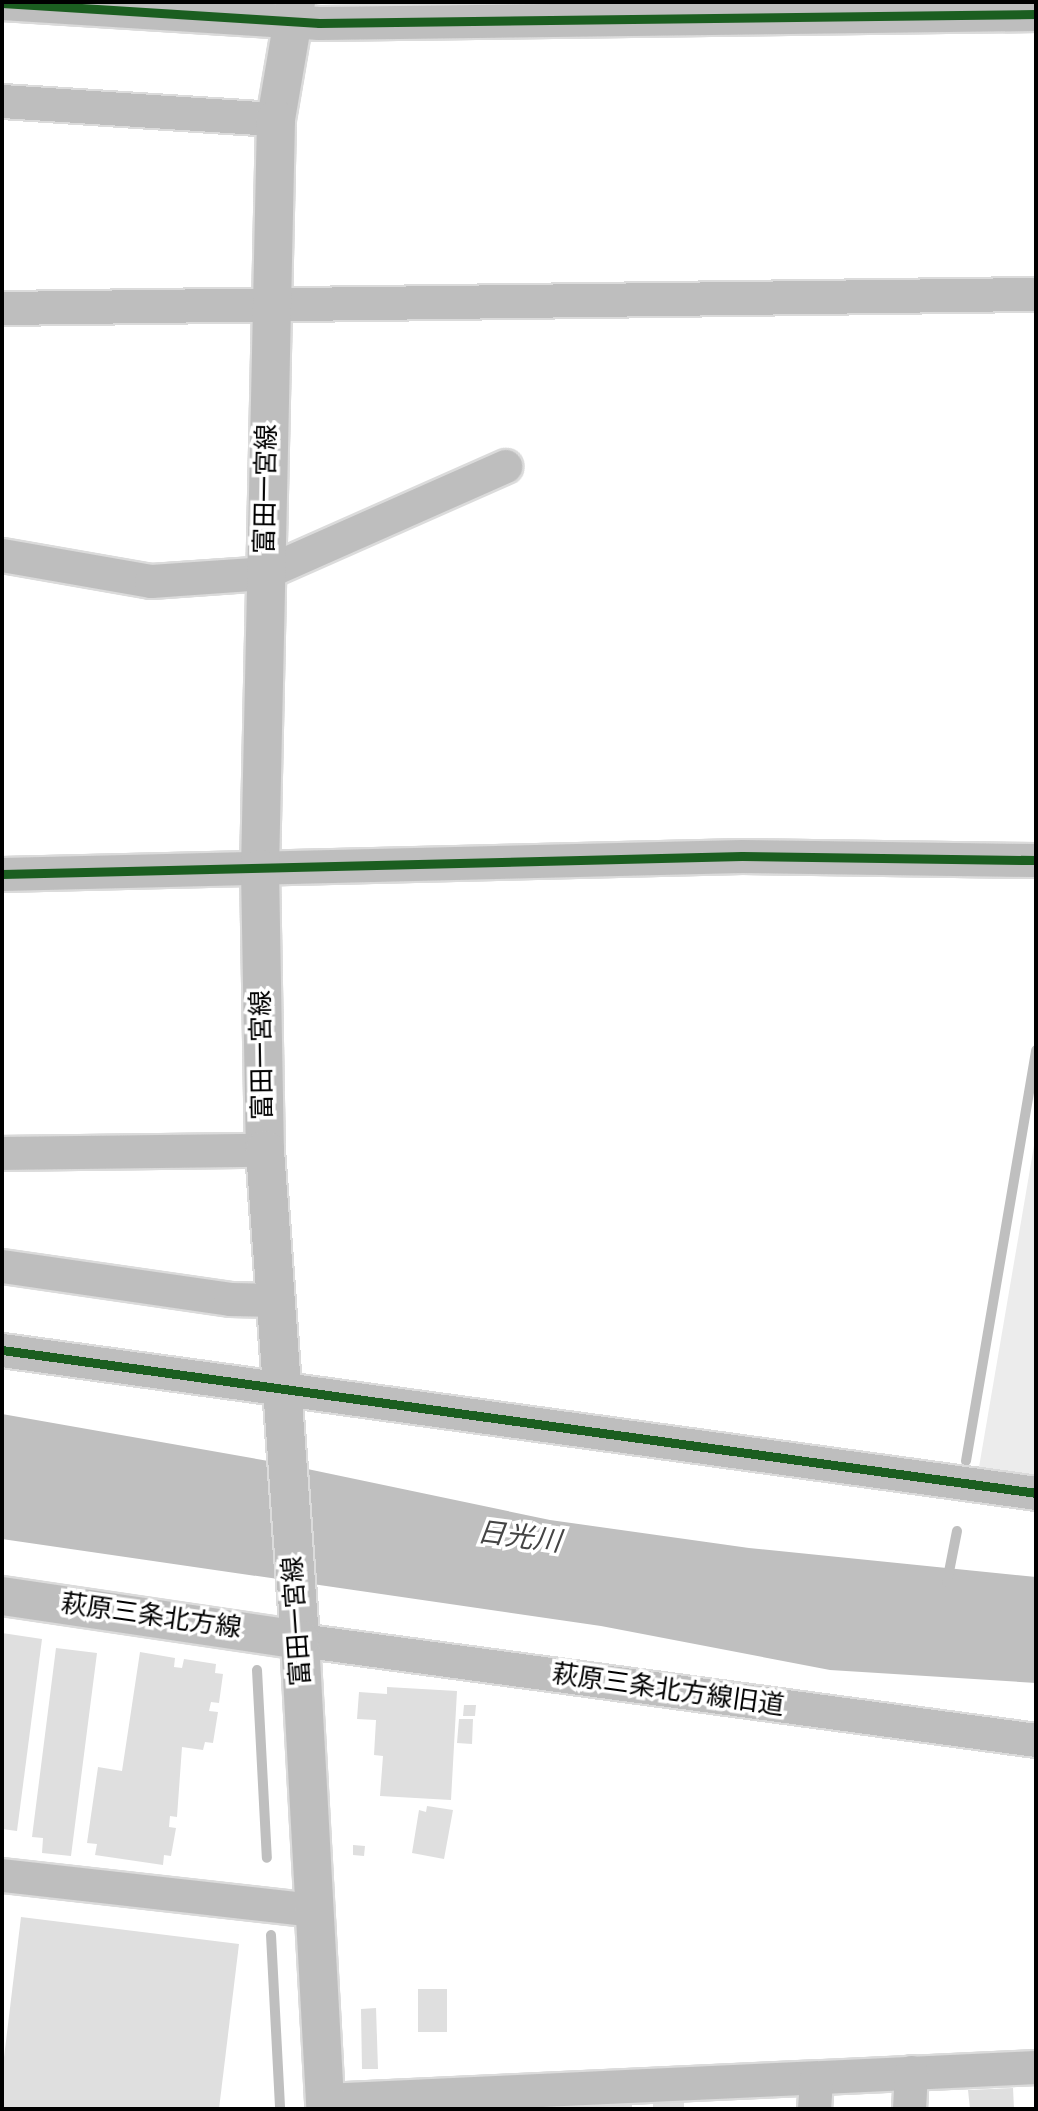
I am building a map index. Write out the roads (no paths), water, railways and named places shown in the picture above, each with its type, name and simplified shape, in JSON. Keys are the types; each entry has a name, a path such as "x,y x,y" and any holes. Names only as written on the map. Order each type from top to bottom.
{"main road":[{"name":"富田一宮線","path":"295,12 276,119 264,573 260,869 265,1150 299,1630 325,2105"},
{"name":"萩原三条北方線","path":"2,1596 299,1630"}],"street":[{"path":"2,4 295,12 1036,14"},
{"path":"2,101 276,119"},
{"path":"2,308 1036,294"},
{"path":"2,555 151,581 264,573 505,466"},
{"path":"2,874 743,856 1036,860"},
{"path":"2,1153 265,1150"},
{"path":"2,1266 230,1298 277,1300"},
{"path":"2,1350 283,1402 1036,1493"},
{"name":"萩原三条北方線旧道","path":"299,1630 1036,1740"},
{"path":"2,1875 314,1910"},
{"path":"325,2105 815,2094 911,2072 1036,2067"},
{"path":"909,2109 911,2072"}],"water":[{"name":"日光川","path":"2,1414 274,1462 550,1520 749,1548 1036,1577 1036,1683 830,1670 601,1626 2,1539"}],"waterway":[{"path":"966,1461 1036,1050"},
{"path":"947,1582 957,1531"},
{"path":"257,1670 267,1858"},
{"path":"271,1935 280,2109"}]}
